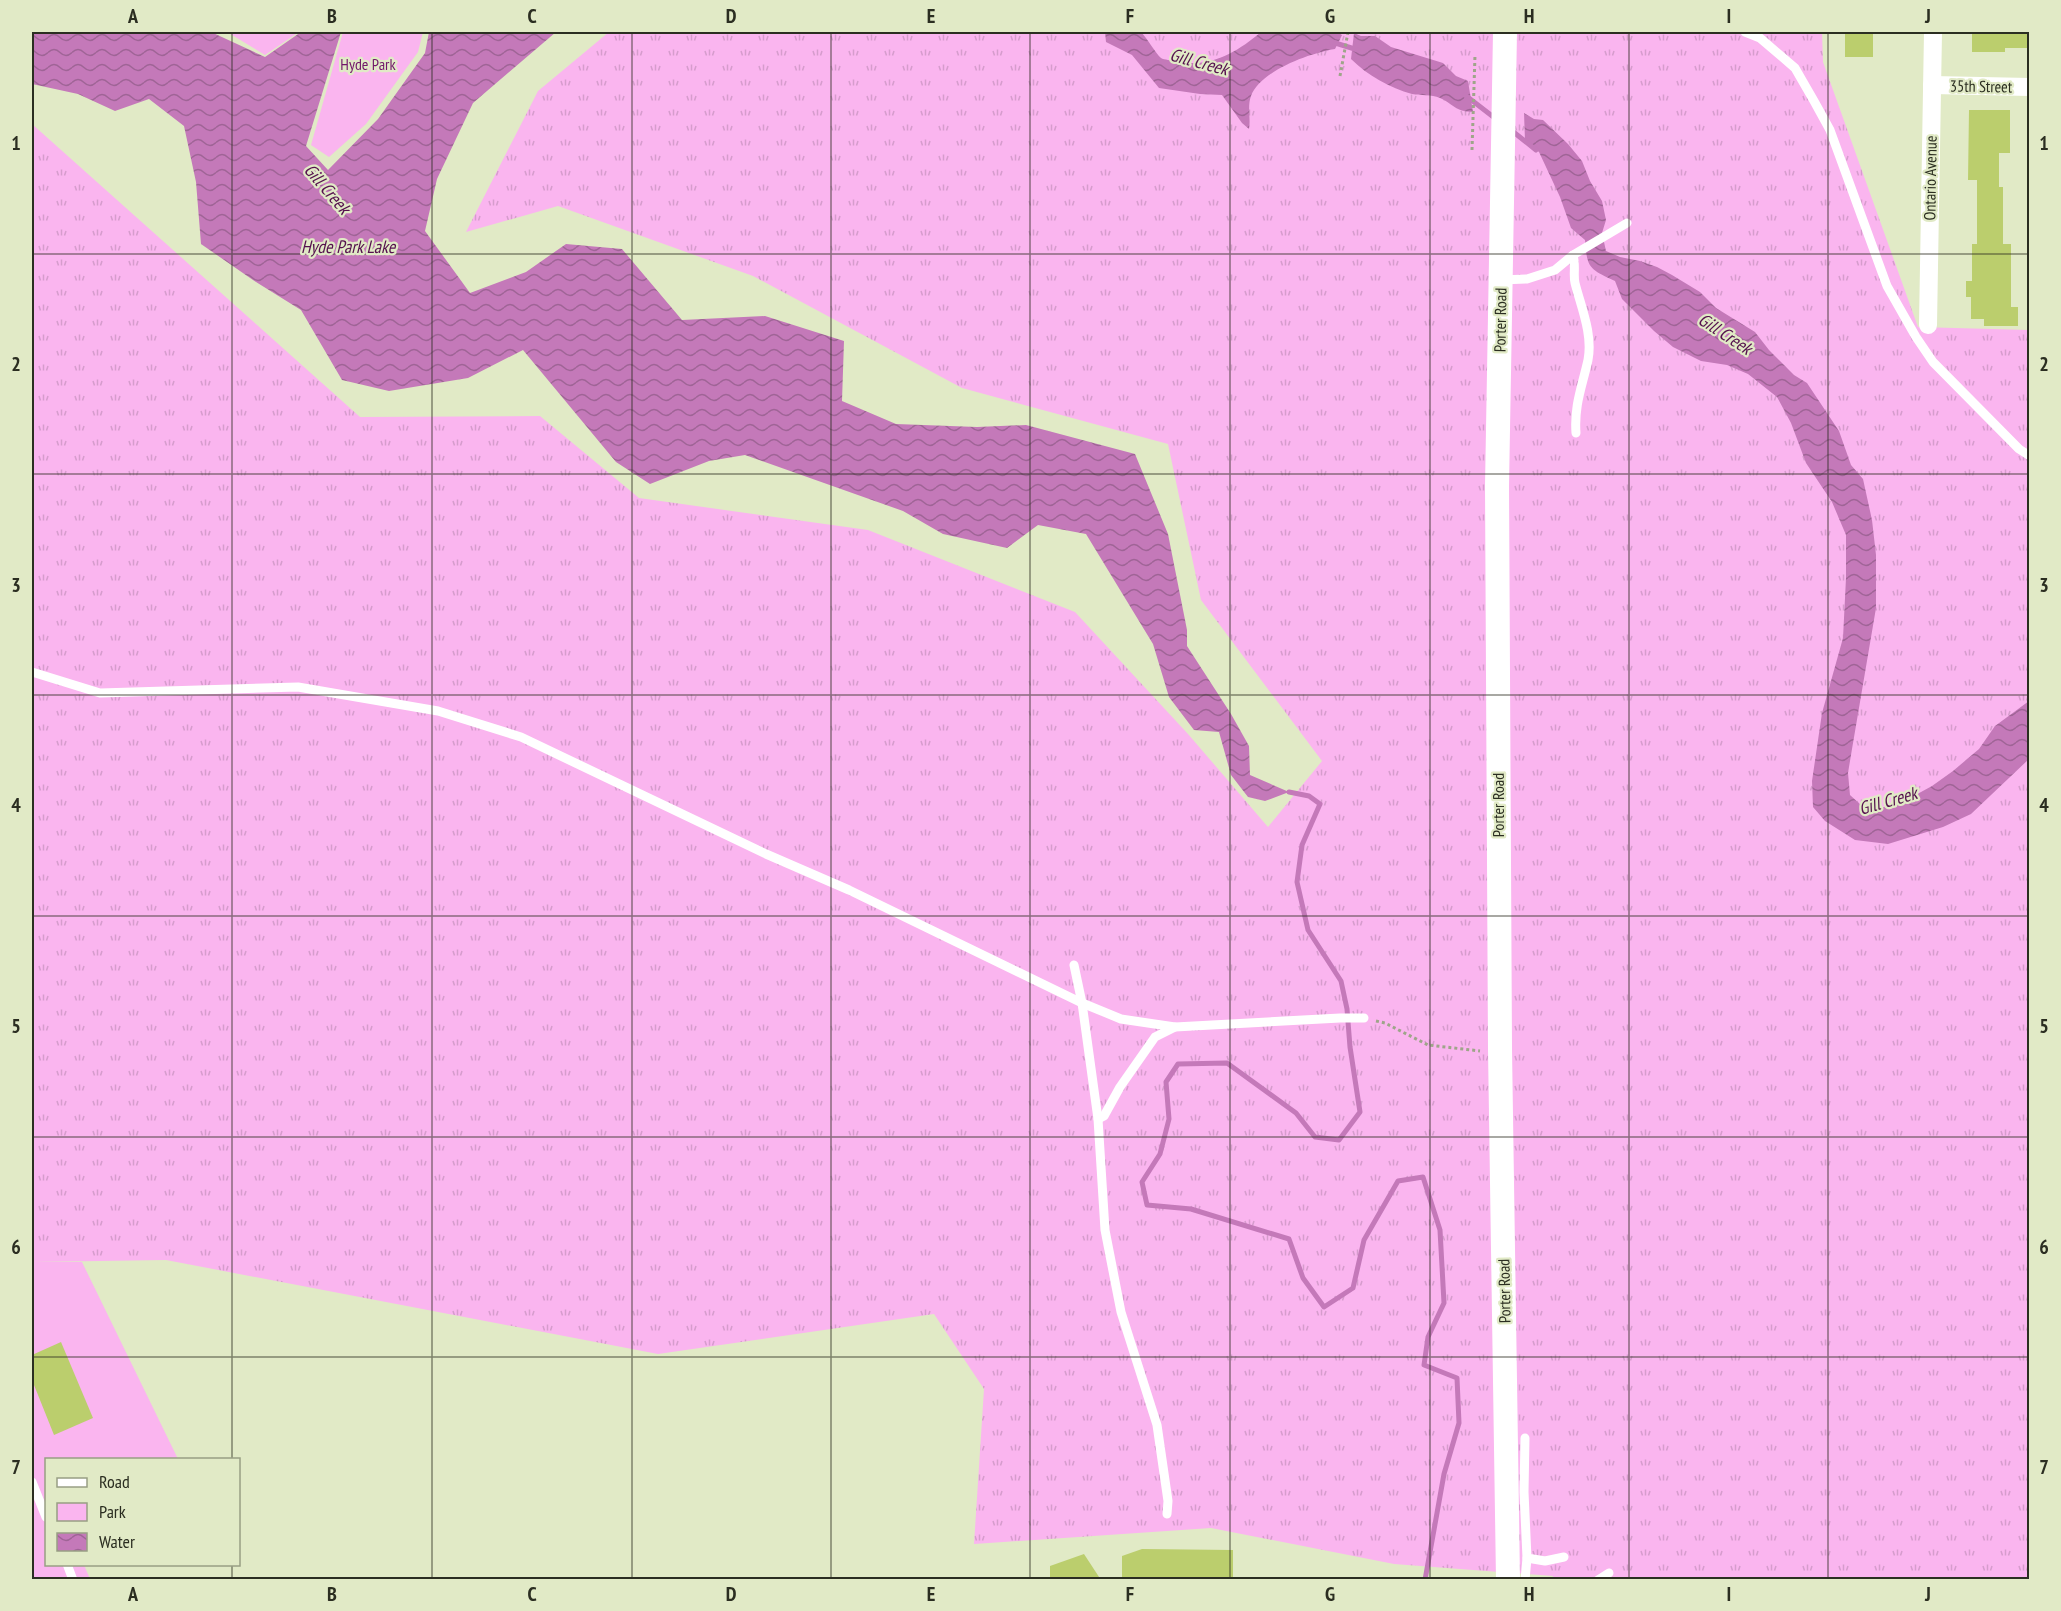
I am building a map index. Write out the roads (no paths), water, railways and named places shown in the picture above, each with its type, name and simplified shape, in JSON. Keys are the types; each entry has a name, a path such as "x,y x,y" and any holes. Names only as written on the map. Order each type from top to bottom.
{"main road":[{"name":"Porter Road","path":"1505,32 1497,486 1500,1050 1508,1580"}],"street":[{"name":"Ontario Avenue","path":"1928,325 1933,32"},
{"name":"35th Street","path":"1932,85 2030,87"}],"lane":[{"path":"1746,32 1760,38 1795,68 1814,101 1830,130 1887,286 1916,337 1933,362 2019,449 2030,456"},
{"path":"1501,280 1527,279 1556,270 1573,255 1627,223"},
{"path":"1573,255 1576,267 1574,280 1585,316 1588,341 1588,359 1579,392 1575,419 1576,434"},
{"path":"32,672 100,693 298,687 438,711 510,734 766,854 849,890 1082,1004 1121,1019 1175,1027 1365,1018"},
{"path":"1074,965 1082,1004 1098,1119 1105,1230 1121,1312 1157,1425 1168,1501 1167,1515"},
{"path":"1098,1119 1104,1116 1120,1087 1155,1037 1175,1027"},
{"path":"1525,1438 1524,1492 1527,1558 1525,1580"},
{"path":"32,1482 45,1514"},
{"path":"1527,1558 1545,1561 1564,1557"},
{"path":"1598,1580 1609,1573"}],"water":[{"name":"Hyde Park Lake","path":"32,32 211,32 265,57 301,32 341,32 306,146 328,170 378,119 425,53 429,32 556,32 473,103 437,179 425,231 470,293 526,272 566,244 622,249 682,320 765,316 844,341 842,401 896,424 977,427 1026,425 1135,454 1168,534 1187,630 1187,646 1249,746 1250,775 1289,792 1265,801 1248,797 1231,775 1219,732 1194,730 1169,697 1153,644 1086,534 1038,525 1007,548 943,534 903,511 745,455 709,461 650,484 616,462 523,350 468,378 389,391 342,380 301,310 201,244 196,182 184,126 149,99 115,111 78,94 32,84"},
{"path":"1105,32 1141,32 1161,58 1187,63 1211,61 1232,53 1261,32 1337,32 1342,35 1335,49 1287,65 1275,71 1256,87 1250,100 1249,129 1222,95 1159,88 1132,55 1106,42"},
{"path":"1354,33 1361,36 1375,36 1391,47 1443,63 1456,76 1468,81 1473,112 1458,109 1437,97 1415,95 1387,85 1372,76 1351,59"},
{"path":"1524,113 1534,119 1543,120 1582,161 1602,201 1606,220 1602,233 1606,251 1657,267 1672,275 1700,292 1716,308 1755,332 1794,375 1807,383 1839,431 1851,465 1863,479 1872,520 1876,555 1876,608 1848,773 1850,795 1862,806 1884,807 1910,798 1953,771 1979,749 1995,726 2029,701 2029,759 1971,814 1943,827 1888,844 1855,840 1825,821 1813,807 1812,781 1822,713 1843,638 1846,535 1832,502 1806,463 1791,423 1777,397 1748,374 1727,365 1701,361 1673,347 1622,299 1615,281 1591,266 1587,257 1585,240 1571,228 1560,197 1539,152 1525,141"}],"waterway":[{"name":"Gill Creek","path":"1332,42 1358,50"},
{"name":"Gill Creek","path":"1465,95 1496,119"},
{"name":"Gill Creek","path":"1511,130 1536,150"},
{"path":"1289,792 1309,796 1320,804 1302,845 1297,882 1308,930 1341,981 1347,1009 1360,1112 1339,1140 1315,1137 1296,1113 1227,1063 1178,1064 1166,1082 1169,1119 1160,1154 1142,1182 1147,1205 1191,1209 1289,1239 1303,1278 1324,1307 1353,1288 1364,1240 1398,1181 1423,1177 1440,1230 1444,1303 1428,1337 1424,1365 1457,1378 1459,1423 1444,1474 1425,1580"}],"park label":[{"name":"Hyde Park","path":"368,64"}]}
